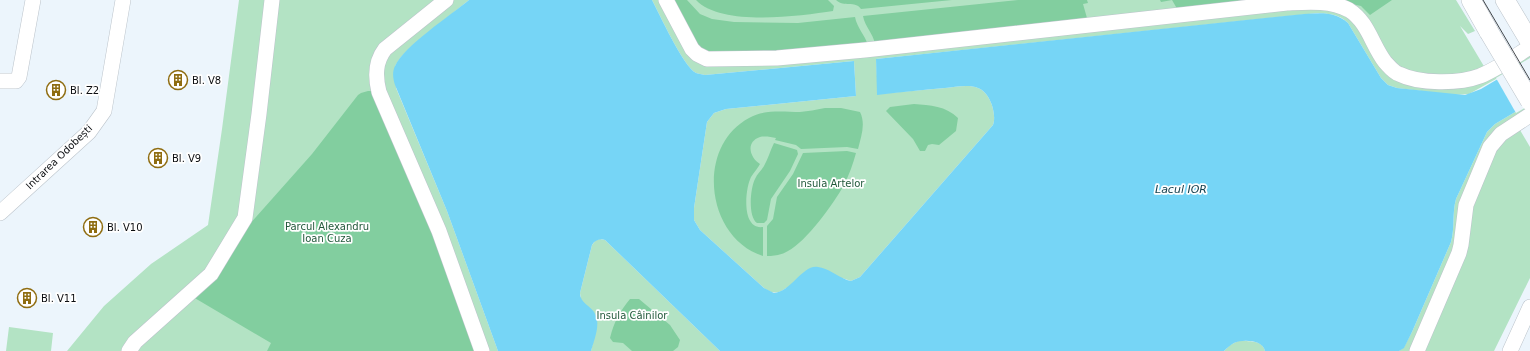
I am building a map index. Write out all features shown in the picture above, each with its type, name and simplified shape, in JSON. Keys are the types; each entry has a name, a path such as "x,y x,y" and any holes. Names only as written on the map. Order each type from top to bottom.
{"main road":[{"path":"1471,0 1530,101"},
{"path":"1506,0 1530,42"}],"street":[{"path":"0,81 16,81 19,77 33,0"},
{"name":"Intrarea Odobești","path":"0,213 89,132 104,111 123,0"},
{"path":"129,351 135,342 211,274 245,218 272,0"},
{"path":"446,0 385,49 380,56 376,77 379,92 439,231 482,351"},
{"path":"666,0 692,49 697,54 708,59 777,58 1287,3 1324,1 1338,5 1358,16 1384,61 1399,74 1419,79 1453,82 1479,76 1530,47"},
{"path":"1416,351 1459,253 1462,241 1466,205 1490,147 1501,134 1530,115"},
{"path":"1510,351 1530,307"}],"green space":[{"name":"Parcul Alexandru Ioan Cuza","path":"239,0 469,0 412,46 401,57 395,66 396,88 447,211 498,351 67,351 104,306 151,264 208,225"},
{"name":"Insula Artelor","path":"652,0 1456,0 1475,31 1468,34 1460,26 1485,68 1530,41 1530,60 1469,94 1454,95 1397,88 1388,85 1381,78 1345,20 1338,16 1318,13 876,59 878,94 962,86 978,88 986,94 992,104 994,115 993,125 860,277 851,281 842,278 786,288 775,292 764,288 700,230 694,220 694,208 707,122 714,113 726,109 856,96 854,61 705,75 697,73 691,68 678,51"},
{"path":"669,0 687,0 700,14 712,19 734,22 798,23 855,17 857,25 868,45 776,53 700,52"},
{"path":"696,0 828,0 834,6 833,11 762,18 724,14 708,8"},
{"path":"836,0 952,0 861,9 859,6 842,4"},
{"path":"1018,0 1087,0 1088,3 1083,4 1087,18 875,44 863,16"},
{"path":"1160,0 1172,0 1161,2"},
{"path":"1172,0 1290,0 1179,12"},
{"path":"1334,0 1392,0 1370,15 1361,6"},
{"path":"371,91 439,247 476,351 267,351 271,343 193,297 248,226 312,154 358,95"},
{"path":"1530,103 1520,130 1530,147 1530,278 1494,351 1399,351 1404,347 1412,332 1451,242 1456,199 1487,132 1495,124"},
{"path":"914,104 938,107 953,114 958,118 956,131 939,145 928,145 925,151 920,151 913,139 886,111 890,107"},
{"path":"825,108 841,108 860,112 863,126 858,149 847,147 801,149 796,145 775,140 776,138 766,137 760,137 752,142 752,154 760,164 751,177 749,183 746,208 751,222 756,226 763,227 763,256 744,246 729,231 719,212 714,191 715,170 720,149 732,132 755,115 768,112 800,112"},
{"path":"774,143 797,150 798,154 790,171 771,199 767,220 764,223 757,223 754,220 751,209 753,184 767,161"},
{"name":"Insula Artelor","path":"847,151 856,153 848,177 834,202 811,231 795,246 783,253 767,256 767,226 773,219 777,197 793,174 803,153"},
{"name":"Insula Câinilor","path":"596,240 605,240 720,351 591,351 597,325 581,299 580,293 592,245"},
{"path":"630,299 639,299 670,325 680,340 678,347 673,351 632,351 623,343 613,342 610,338 613,327 620,312"},
{"path":"9,327 53,333 51,351 6,351"},
{"path":"1238,341 1258,343 1264,347 1265,351 1224,351 1230,345"}],"water":[{"name":"Lacul IOR","path":"469,0 652,0 672,40 685,61 696,73 705,75 854,61 856,96 726,109 714,113 707,122 694,208 694,220 700,230 764,288 774,293 786,288 812,267 825,269 851,281 860,277 993,125 994,115 992,104 986,94 978,88 962,86 877,95 876,59 1322,13 1338,16 1348,23 1381,78 1388,85 1397,88 1465,95 1481,89 1530,60 1530,103 1495,124 1487,132 1456,199 1451,242 1412,332 1404,348 1399,351 1265,351 1261,345 1257,343 1252,341 1242,341 1234,343 1224,351 720,351 605,240 599,239 592,245 580,293 582,300 592,310 597,320 596,334 591,351 498,351 447,211 395,85 393,76 395,66 408,49"}],"pier":[{"path":"1530,58 1530,105 1516,113 1496,78"}],"tram line":[{"path":"1483,0 1530,80"}],"place":[{"name":"Bl. V8","path":"178,80"},
{"name":"Bl. Z2","path":"56,90"},
{"name":"Bl. V9","path":"158,158"},
{"name":"Bl. V10","path":"93,227"},
{"name":"Bl. V11","path":"27,298"}]}
